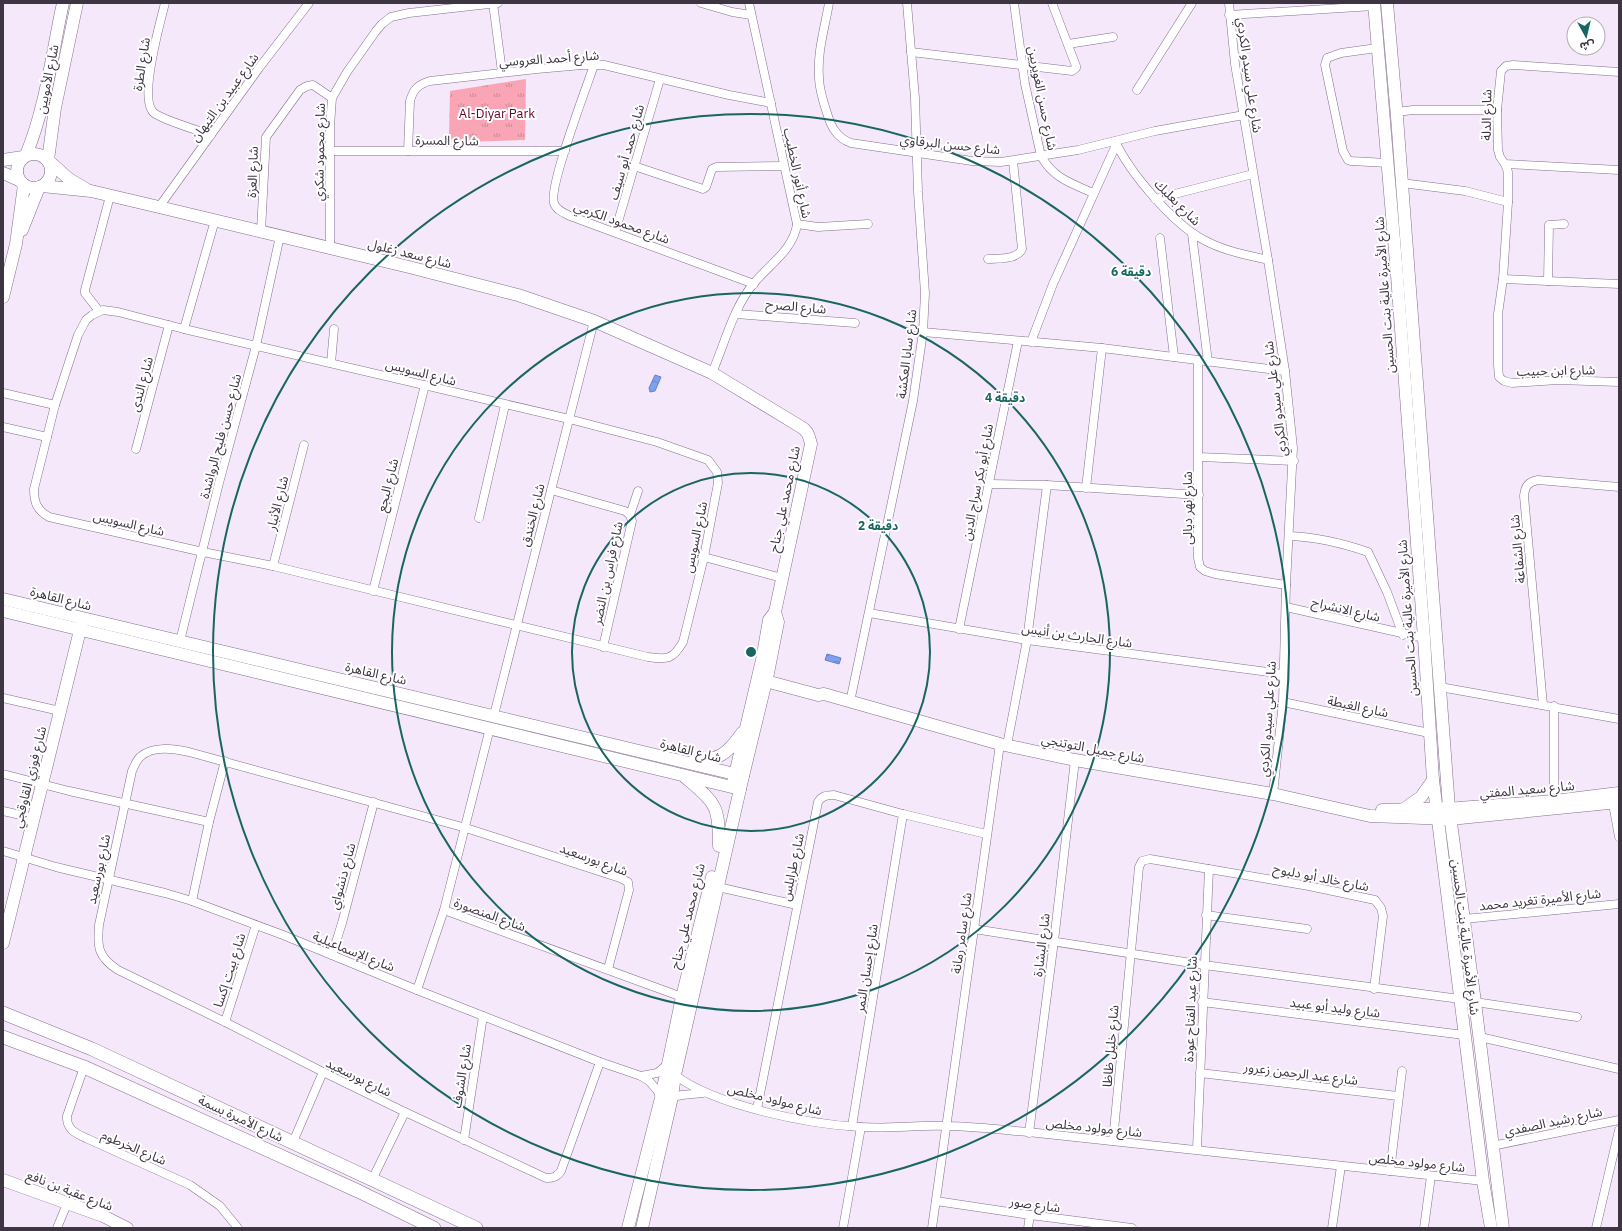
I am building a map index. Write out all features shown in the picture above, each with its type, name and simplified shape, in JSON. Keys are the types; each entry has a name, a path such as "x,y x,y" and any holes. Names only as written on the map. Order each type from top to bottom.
{"main road":[{"path":"54,3 60,16"},
{"name":"شارع الأمويين","path":"25,156 34,134 43,98 63,3"},
{"name":"شارع الأميرة عالية بنت الحسين","path":"1387,3 1397,114 1449,814 1480,1037 1503,1228"},
{"path":"1389,18 1392,10 1398,3"},
{"name":"شارع الأمويين","path":"49,161 55,108 78,5"},
{"name":"شارع الأميرة عالية بنت الحسين","path":"1374,5 1388,163 1436,814 1483,1181 1491,1228"},
{"path":"1383,118 1397,114"},
{"path":"3,160 38,154 49,161 52,173 50,178 41,187 16,244"},
{"path":"3,297 16,244 21,182 16,170 17,165 25,156"},
{"name":"شارع سعد زغلول","path":"49,161 69,179 91,191"},
{"path":"3,173 34,188 41,187"},
{"name":"شارع سعد زغلول","path":"41,187 91,191 261,231 518,295 594,321 712,373"},
{"name":"شارع محمد علي جناح","path":"628,1228 666,1098 675,1075 718,887 736,788 763,676 769,620 776,612 811,444 806,430 712,373"},
{"name":"شارع القاهرة","path":"3,599 82,624 490,728 736,788"},
{"name":"شارع القاهرة","path":"3,611 180,641 739,775"},
{"name":"شارع فوزي القاوقجي","path":"3,943 4,930 34,818 82,624"},
{"name":"شارع محمد علي جناح","path":"739,775 746,727 763,676"},
{"name":"شارع جميل التوتنجي","path":"763,676 821,690 824,694 850,702 1004,745 1075,760 1273,794 1370,816 1436,814"},
{"path":"686,763 715,759 725,753 746,727"},
{"path":"683,776 706,795 715,806 719,822 719,846"},
{"path":"1404,809 1421,797 1433,780"},
{"name":"شارع محمد علي جناح","path":"642,1228 666,1098 668,1064 682,997 719,846 736,788"},
{"name":"شارع سعيد المفتي","path":"1449,814 1554,801 1616,799"},
{"name":"شارع سعيد المفتي","path":"1436,814 1616,799"},
{"name":"شارع جميل التوتنجي","path":"1361,813 1370,810 1404,809 1436,814"},
{"name":"شارع الأميرة بسمة","path":"3,1013 92,1049 476,1228"},
{"name":"شارع الأميرة بسمة","path":"3,1037 84,1067 358,1191 434,1228"},
{"name":"شارع عقبة بن نافع","path":"3,1180 103,1216 127,1228"}],"street":[{"name":"شارع الطرة","path":"165,3 149,75 148,97 150,109 159,116 212,135"},
{"name":"شارع عبيد بن التيهان","path":"159,207 259,68 309,3"},
{"name":"شارع محمود شكري","path":"330,248 330,151 332,98 338,85 364,47 382,24 392,17 409,13 498,3"},
{"path":"701,3 732,12 751,15"},
{"name":"شارع أنور الخطيب","path":"712,373 736,314 754,284 794,238 797,224 749,3"},
{"name":"شارع حسن البرقاوي","path":"829,3 821,46 818,76 828,117 836,132 843,140 851,143 972,161 1013,161 1115,143 1244,115"},
{"name":"شارع سابا العكشة","path":"850,702 913,400 923,332 925,293 907,3"},
{"name":"شارع حسن الغويريين","path":"1014,3 1030,111 1041,156 1047,166 1064,180 1093,193"},
{"path":"911,52 1072,71 1076,66 1052,3"},
{"path":"1137,90 1192,3"},
{"name":"شارع علي سيدو الكردي","path":"1229,3 1229,15 1244,115 1290,406 1294,461 1286,585 1283,702 1273,794"},
{"path":"493,4 502,72"},
{"path":"1229,15 1314,7 1374,5"},
{"path":"1068,44 1113,37"},
{"path":"1377,48 1334,55 1327,58 1325,65 1345,157 1351,161 1388,163"},
{"name":"شارع أحمد العروسي","path":"408,151 410,101 414,91 420,84 430,81 502,72 594,65 625,70 729,95 771,103"},
{"name":"شارع محمود الكرمي","path":"594,65 565,151 553,195 555,206 561,212 570,216 754,284"},
{"name":"شارع الدلة","path":"1505,164 1500,157 1498,150 1497,110 1501,70 1506,66 1525,65 1619,72"},
{"name":"شارع حمد أبو سيف","path":"615,232 660,79"},
{"name":"شارع العزة","path":"261,231 266,137 295,95 304,87 313,85 332,98"},
{"path":"1397,114 1413,110 1497,110"},
{"path":"1031,342 1053,284 1115,143"},
{"name":"شارع بعلبك","path":"1115,143 1155,199 1192,234 1225,249 1268,260"},
{"name":"شارع المسرة","path":"330,151 565,151"},
{"path":"988,259 1016,256 1020,254 1022,249 1013,161"},
{"path":"1505,164 1619,170"},
{"name":"شارع ابن حبيب","path":"1505,164 1508,172 1508,202 1503,279 1499,300 1498,373 1501,380 1512,383 1558,380 1619,382"},
{"path":"634,166 703,189 706,187 712,169 716,167 784,166"},
{"path":"1155,199 1253,174"},
{"path":"1402,183 1465,191 1508,202"},
{"path":"99,311 85,293 85,290 110,196"},
{"path":"184,329 215,220"},
{"path":"797,224 818,227 868,224"},
{"path":"1548,281 1549,225 1564,224"},
{"path":"1192,234 1208,362"},
{"name":"شارع حسن فليح الرواشدة","path":"180,641 219,483 256,346 280,236"},
{"path":"1160,238 1174,357"},
{"path":"1503,279 1619,284"},
{"name":"شارع السويس","path":"99,311 118,312 184,329 331,362 569,419 691,453 708,460 717,472 718,484 704,557 683,642 676,653 670,657 661,659 603,647 517,624 273,566 203,552 49,517 42,513 35,504 34,489 65,370 80,330 86,320 99,311"},
{"name":"شارع الصرح","path":"736,314 855,324"},
{"name":"شارع الخندق","path":"494,716 594,321"},
{"name":"شارع الندى","path":"136,449 169,325"},
{"path":"331,362 334,329"},
{"path":"923,332 1102,348 1285,371"},
{"name":"شارع أبو بكر سراج الدين","path":"959,629 990,484 1018,341"},
{"path":"1086,488 1102,348"},
{"name":"شارع نهر ديالى","path":"1198,360 1198,558 1200,567 1205,571 1214,574 1286,585"},
{"name":"شارع البجع","path":"373,591 425,385"},
{"path":"3,393 55,405"},
{"path":"479,518 506,405"},
{"path":"3,426 47,437"},
{"name":"شارع الأنبار","path":"273,566 304,445"},
{"path":"1199,457 1294,461"},
{"name":"شارع الشفاعة","path":"1543,705 1524,489 1532,481 1538,480 1619,487"},
{"path":"990,484 1046,485 1198,495"},
{"name":"شارع سامر رمانة","path":"932,1228 948,1126 986,834 1027,640 1046,485"},
{"name":"شارع فراس بن النضر","path":"551,490 619,509 630,515 632,521 603,647"},
{"path":"630,515 638,491"},
{"path":"1289,536 1313,537 1347,544 1368,552 1378,572 1403,634"},
{"path":"704,557 782,578"},
{"name":"شارع الانشراح","path":"1286,607 1424,638"},
{"name":"شارع الحارث بن أنيس","path":"869,613 1027,640 1283,674"},
{"path":"1440,687 1554,706 1619,719"},
{"path":"3,698 60,711"},
{"name":"شارع الغبطة","path":"1283,702 1429,733"},
{"path":"1554,706 1554,801"},
{"name":"شارع المنصورة","path":"490,728 466,828 444,910 682,997"},
{"name":"شارع بورسعيد","path":"600,1062 562,1171 553,1178 546,1178 405,1112 118,970 102,956 98,944 99,925 132,771 139,758 148,752 163,749 175,749 225,761 466,828 620,878 628,882 629,890 608,969"},
{"name":"شارع البشارة","path":"1029,1132 1054,942 1075,760"},
{"path":"192,901 209,822 225,761"},
{"path":"3,774 209,822"},
{"name":"شارع طرابلس","path":"757,1109 796,905 818,802 822,797 828,795 834,796 986,834"},
{"path":"1616,799 1619,837"},
{"name":"شارع دنشواي","path":"332,955 344,916 374,802"},
{"path":"3,811 34,818"},
{"name":"شارع إحسان النمر","path":"852,1126 903,814"},
{"name":"شارع الإسماعيلية","path":"3,852 56,867 192,901 600,1062 641,1076 666,1098"},
{"name":"شارع خالد أبو دلبوح","path":"1131,954 1139,867 1142,861 1150,859 1362,896 1375,900 1381,908 1383,916 1374,988"},
{"name":"شارع عبد الفتاح عودة","path":"1197,1149 1202,1002 1209,869"},
{"path":"718,887 796,905"},
{"name":"شارع الأميرة تغريد محمد","path":"1464,919 1619,904"},
{"path":"417,990 444,910"},
{"path":"1206,915 1307,930"},
{"name":"شارع بيت إكسا","path":"225,1022 256,925"},
{"path":"974,929 1204,966 1460,999"},
{"name":"شارع خليل ظاظا","path":"1113,1141 1131,954"},
{"name":"شارع وليد أبو عبيد","path":"1202,1002 1464,1035"},
{"path":"1475,1002 1577,1018"},
{"name":"شارع الشوف","path":"464,1140 482,1016"},
{"path":"1480,1037 1619,1070"},
{"path":"641,1076 656,1073 668,1064"},
{"name":"شارع الخرطوم","path":"84,1067 67,1116 67,1125 69,1128 74,1133 190,1185 220,1206 238,1228"},
{"path":"1390,1171 1402,1071"},
{"path":"292,1142 323,1072"},
{"name":"شارع عبد الرحمن زعرور","path":"1200,1074 1398,1096"},
{"name":"شارع مولود مخلص","path":"675,1075 684,1082 706,1093 757,1109 820,1122 861,1127 948,1126 1029,1132 1483,1181"},
{"name":"شارع مولود مخلص","path":"666,1098 688,1094 706,1093"},
{"path":"372,1180 405,1112"},
{"name":"شارع رشيد الصفدي","path":"1492,1146 1619,1120"},
{"path":"843,1228 861,1127"},
{"path":"1596,1228 1619,1130"},
{"path":"1332,1228 1341,1166"},
{"path":"1424,1228 1431,1176"},
{"name":"شارع صور","path":"936,1201 1111,1227 1132,1228"},
{"path":"57,1228 67,1204"},
{"path":"1028,1228 1030,1215"}],"green space":[{"name":"Al-Diyar Park","path":"526,79 525,140 461,142 449,139 450,91"},
{"path":"451,108 469,108 470,135 451,136"}],"water":[{"path":"655,375 661,377 655,391 650,392 649,388"},
{"path":"827,654 841,658 839,664 825,660"}]}
